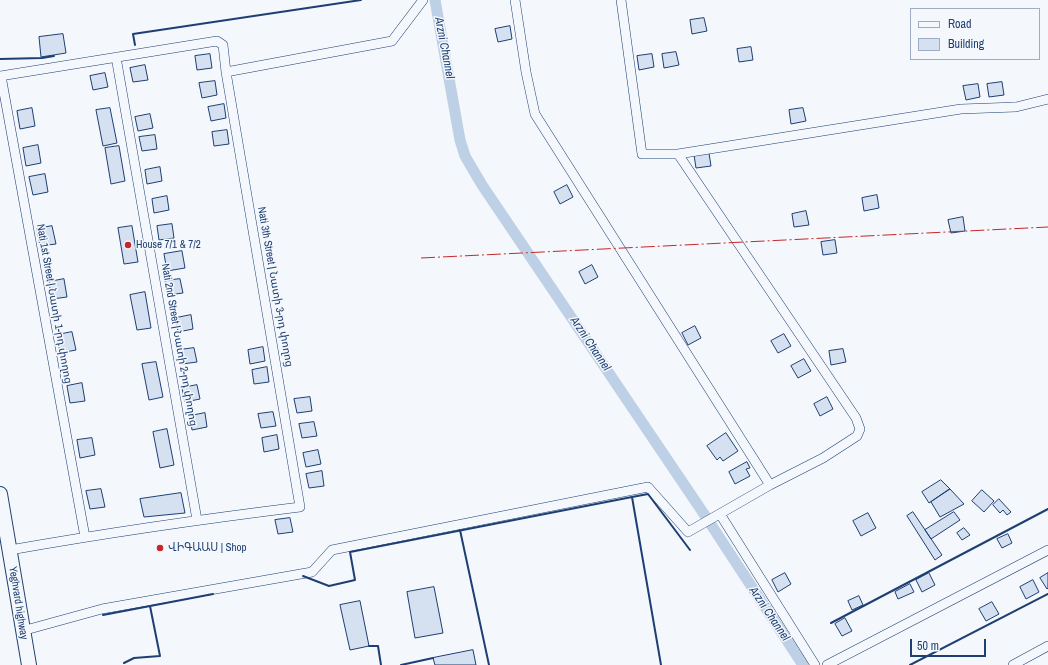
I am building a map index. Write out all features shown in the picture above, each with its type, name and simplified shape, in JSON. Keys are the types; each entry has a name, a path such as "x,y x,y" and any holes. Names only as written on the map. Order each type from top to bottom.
{"main road":[{"name":"Yeghvard highway","path":"0,494 22,631 29,665"}],"street":[{"path":"226,72 392,41 423,0"},
{"path":"515,0 526,72 535,114 770,486"},
{"path":"621,0 642,154 678,154 961,109 1016,107 1048,99"},
{"name":"Nati 3th Street | Նատի 3-րդ փողոց","path":"0,76 217,41 223,45 226,72 300,507 197,520"},
{"name":"Nati 2nd Street | Նատի 2-րդ փողոց","path":"116,57 197,520"},
{"name":"Nati 1st Street | Նատի 1-րդ փողոց","path":"0,76 85,537"},
{"path":"22,631 102,609 312,572 332,550 648,487 688,532 770,486 824,458 857,436 860,429 856,418 678,154"},
{"path":"716,517 815,665"},
{"path":"10,550 197,520"},
{"path":"827,665 1048,550"},
{"path":"1013,665 1048,646"}],"building":[{"path":"704,18 707,31 692,34 690,20"},
{"path":"510,26 512,39 498,42 495,29"},
{"path":"63,34 66,53 41,57 39,37"},
{"path":"751,47 753,60 739,62 737,49"},
{"path":"676,52 679,65 664,68 662,54"},
{"path":"210,54 212,68 197,70 195,56"},
{"path":"652,54 654,67 639,70 637,56"},
{"path":"145,65 148,80 133,82 130,68"},
{"path":"105,73 108,87 93,90 90,76"},
{"path":"215,81 217,95 202,98 199,83"},
{"path":"1002,82 1004,95 989,97 987,84"},
{"path":"978,84 980,97 966,100 963,86"},
{"path":"224,104 226,118 211,121 208,107"},
{"path":"32,108 35,126 20,129 17,111"},
{"path":"110,108 117,143 103,146 96,110"},
{"path":"803,108 806,121 791,124 789,110"},
{"path":"150,114 153,128 138,131 135,117"},
{"path":"227,130 229,144 214,146 212,132"},
{"path":"155,135 157,149 142,151 139,137"},
{"path":"38,145 41,163 26,166 23,148"},
{"path":"119,146 125,181 111,184 105,148"},
{"path":"709,153 711,166 696,168 694,155"},
{"path":"160,167 162,181 147,184 145,170"},
{"path":"45,174 48,192 33,195 29,177"},
{"path":"567,185 573,197 560,204 554,192"},
{"path":"877,195 879,208 864,211 862,198"},
{"path":"167,196 169,210 154,213 152,199"},
{"path":"806,211 809,225 794,227 792,214"},
{"path":"963,217 965,231 951,233 948,220"},
{"path":"172,224 174,238 159,240 157,226"},
{"path":"52,226 56,244 40,246 37,229"},
{"name":"House 7/1 & 7/2","path":"132,226 138,262 124,264 118,228"},
{"path":"835,240 837,253 823,255 821,242"},
{"path":"182,251 185,268 167,271 164,254"},
{"path":"592,265 598,277 585,284 579,272"},
{"path":"64,279 67,297 52,299 49,282"},
{"path":"180,279 183,293 168,295 165,281"},
{"path":"145,292 151,328 137,330 130,295"},
{"path":"191,315 193,329 178,332 176,318"},
{"path":"695,326 701,338 688,345 682,333"},
{"path":"72,332 76,350 60,353 57,335"},
{"path":"784,334 791,346 778,353 771,341"},
{"path":"263,347 265,361 250,364 248,350"},
{"path":"194,348 197,362 182,364 179,350"},
{"path":"843,349 846,362 831,365 829,351"},
{"path":"804,359 811,371 798,378 791,366"},
{"path":"156,362 163,397 149,400 142,364"},
{"path":"267,367 269,382 254,384 252,370"},
{"path":"82,383 85,401 70,403 67,386"},
{"path":"197,385 200,399 185,402 182,388"},
{"path":"310,397 312,411 297,413 294,399"},
{"path":"827,397 833,409 820,416 814,404"},
{"path":"273,412 276,426 261,428 258,414"},
{"path":"205,413 207,427 192,430 190,416"},
{"path":"314,422 317,436 302,438 299,424"},
{"path":"167,429 174,465 160,468 153,432"},
{"path":"726,433 738,451 723,461 720,457 717,460 707,446"},
{"path":"277,435 279,449 264,452 262,438"},
{"path":"92,438 95,455 80,458 77,440"},
{"path":"318,450 321,464 306,467 303,453"},
{"path":"747,462 750,468 746,469 750,476 735,484 729,472"},
{"path":"322,471 324,486 309,488 306,474"},
{"path":"941,480 950,489 929,503 922,492"},
{"path":"101,489 105,507 90,509 86,491"},
{"path":"950,489 964,504 940,517 931,502"},
{"path":"982,490 994,501 984,512 972,501"},
{"path":"181,493 185,513 144,517 140,499"},
{"path":"999,499 1011,512 1007,515 1003,510 1000,513 993,505"},
{"path":"913,512 942,555 935,560 907,516"},
{"path":"954,512 960,520 931,539 925,530"},
{"path":"868,513 876,528 861,536 853,521"},
{"path":"290,518 293,532 278,534 275,520"},
{"path":"964,528 970,535 962,540 957,533"},
{"path":"1008,534 1012,543 1002,548 997,539"},
{"path":"785,573 791,584 778,592 772,580"},
{"path":"929,573 935,585 922,592 916,580"},
{"path":"1048,573 1048,588 1047,589 1040,578"},
{"path":"1033,580 1039,592 1026,599 1020,587"},
{"path":"910,584 914,592 898,599 895,592"},
{"path":"434,587 443,633 415,638 407,592"},
{"path":"859,596 863,605 852,610 848,601"},
{"path":"360,601 369,646 350,650 340,605"},
{"path":"992,602 999,614 986,621 979,609"},
{"path":"845,618 852,631 842,636 835,624"},
{"path":"473,650 476,665 435,665 433,658"}],"waterway":[{"name":"Arzni Channel","path":"435,0 460,140 465,156 482,185 706,517 803,665"}],"wall":[{"path":"135,45 133,34 361,0"},
{"path":"0,59 42,58 54,56"},
{"path":"632,497 648,494 690,550"},
{"path":"303,576 329,586 355,580 350,552 632,497 661,665"},
{"path":"831,623 1048,509"},
{"path":"460,530 489,665"},
{"path":"103,615 213,594"},
{"path":"910,665 1048,594"},
{"path":"124,663 134,658 160,656 150,606"},
{"path":"369,646 378,646 381,665"},
{"path":"401,665 433,658"}],"power":[{"path":"421,258 1048,227"}],"place":[{"name":"House 7/1 & 7/2","path":"128,245"},
{"name":"ՎԻԳԱԱՍ | Shop","path":"160,548"}]}
